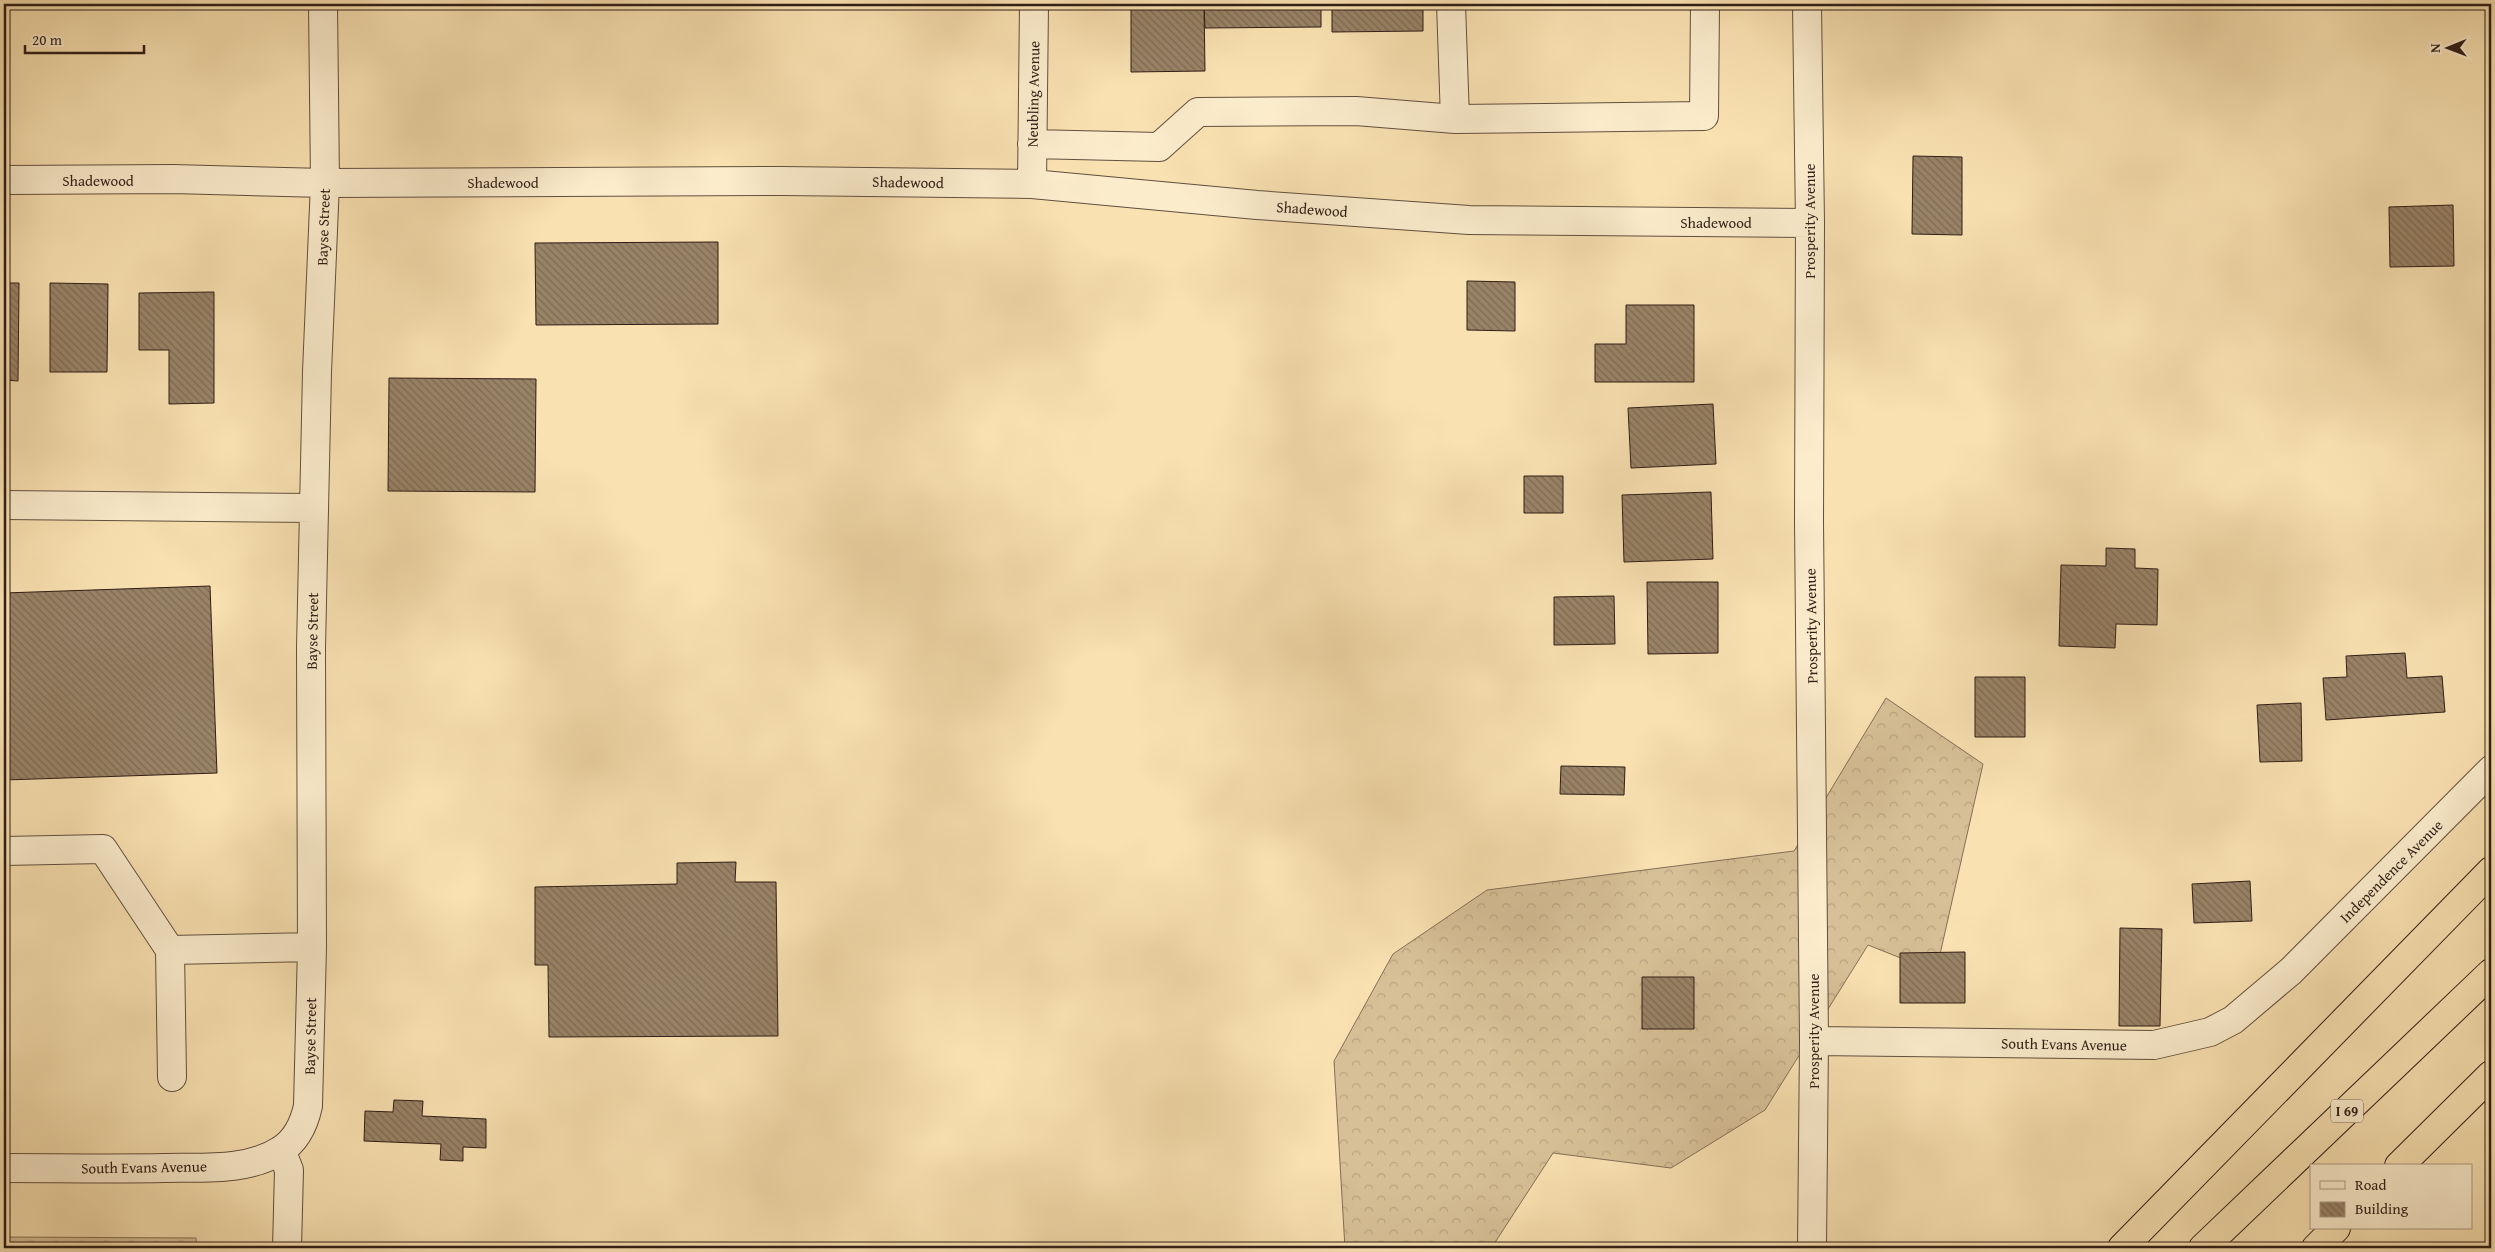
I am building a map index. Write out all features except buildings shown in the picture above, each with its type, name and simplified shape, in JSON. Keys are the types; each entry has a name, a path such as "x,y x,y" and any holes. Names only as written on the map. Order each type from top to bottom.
{"highway":[{"path":"2122,1248 2371,991 2491,871"},
{"name":"I 69","path":"2203,1248 2491,973"},
{"path":"2401,1164 2491,1075"},
{"path":"2440,1125 2491,1082"},
{"path":"2316,1248 2334,1230"}],"street":[{"name":"Bayse Street","path":"281,1150 294,1138 304,1124 308,1106 312,947 311,648 325,183 323,4"},
{"name":"Neubling Avenue","path":"1032,184 1034,4"},
{"path":"1451,4 1455,119"},
{"path":"1032,144 1159,147 1198,112 1356,111 1455,119 1704,116 1705,4"},
{"name":"Prosperity Avenue","path":"1807,4 1810,223 1809,521 1814,1041 1812,1248"},
{"name":"Shadewood","path":"4,180 173,180 325,183 782,181 1032,184 1469,220 1810,223"},
{"path":"4,506 314,508"},
{"name":"Independence Avenue","path":"2291,971 2491,770"},
{"path":"4,851 103,849 170,950 172,1077"},
{"path":"170,950 312,947"},
{"name":"South Evans Avenue","path":"1814,1041 2154,1045 2210,1032 2233,1020 2291,971"},
{"path":"281,1150 289,1170 287,1248"},
{"name":"South Evans Avenue","path":"4,1168 107,1169 235,1166 259,1161 281,1150"}],"green space":[{"path":"1886,698 1983,764 1936,972 1868,945 1765,1110 1671,1168 1553,1153 1494,1244 1494,1248 1345,1248 1334,1061 1393,954 1487,890 1794,851"},
{"path":"4,1237 196,1238 197,1248 4,1248"}]}
